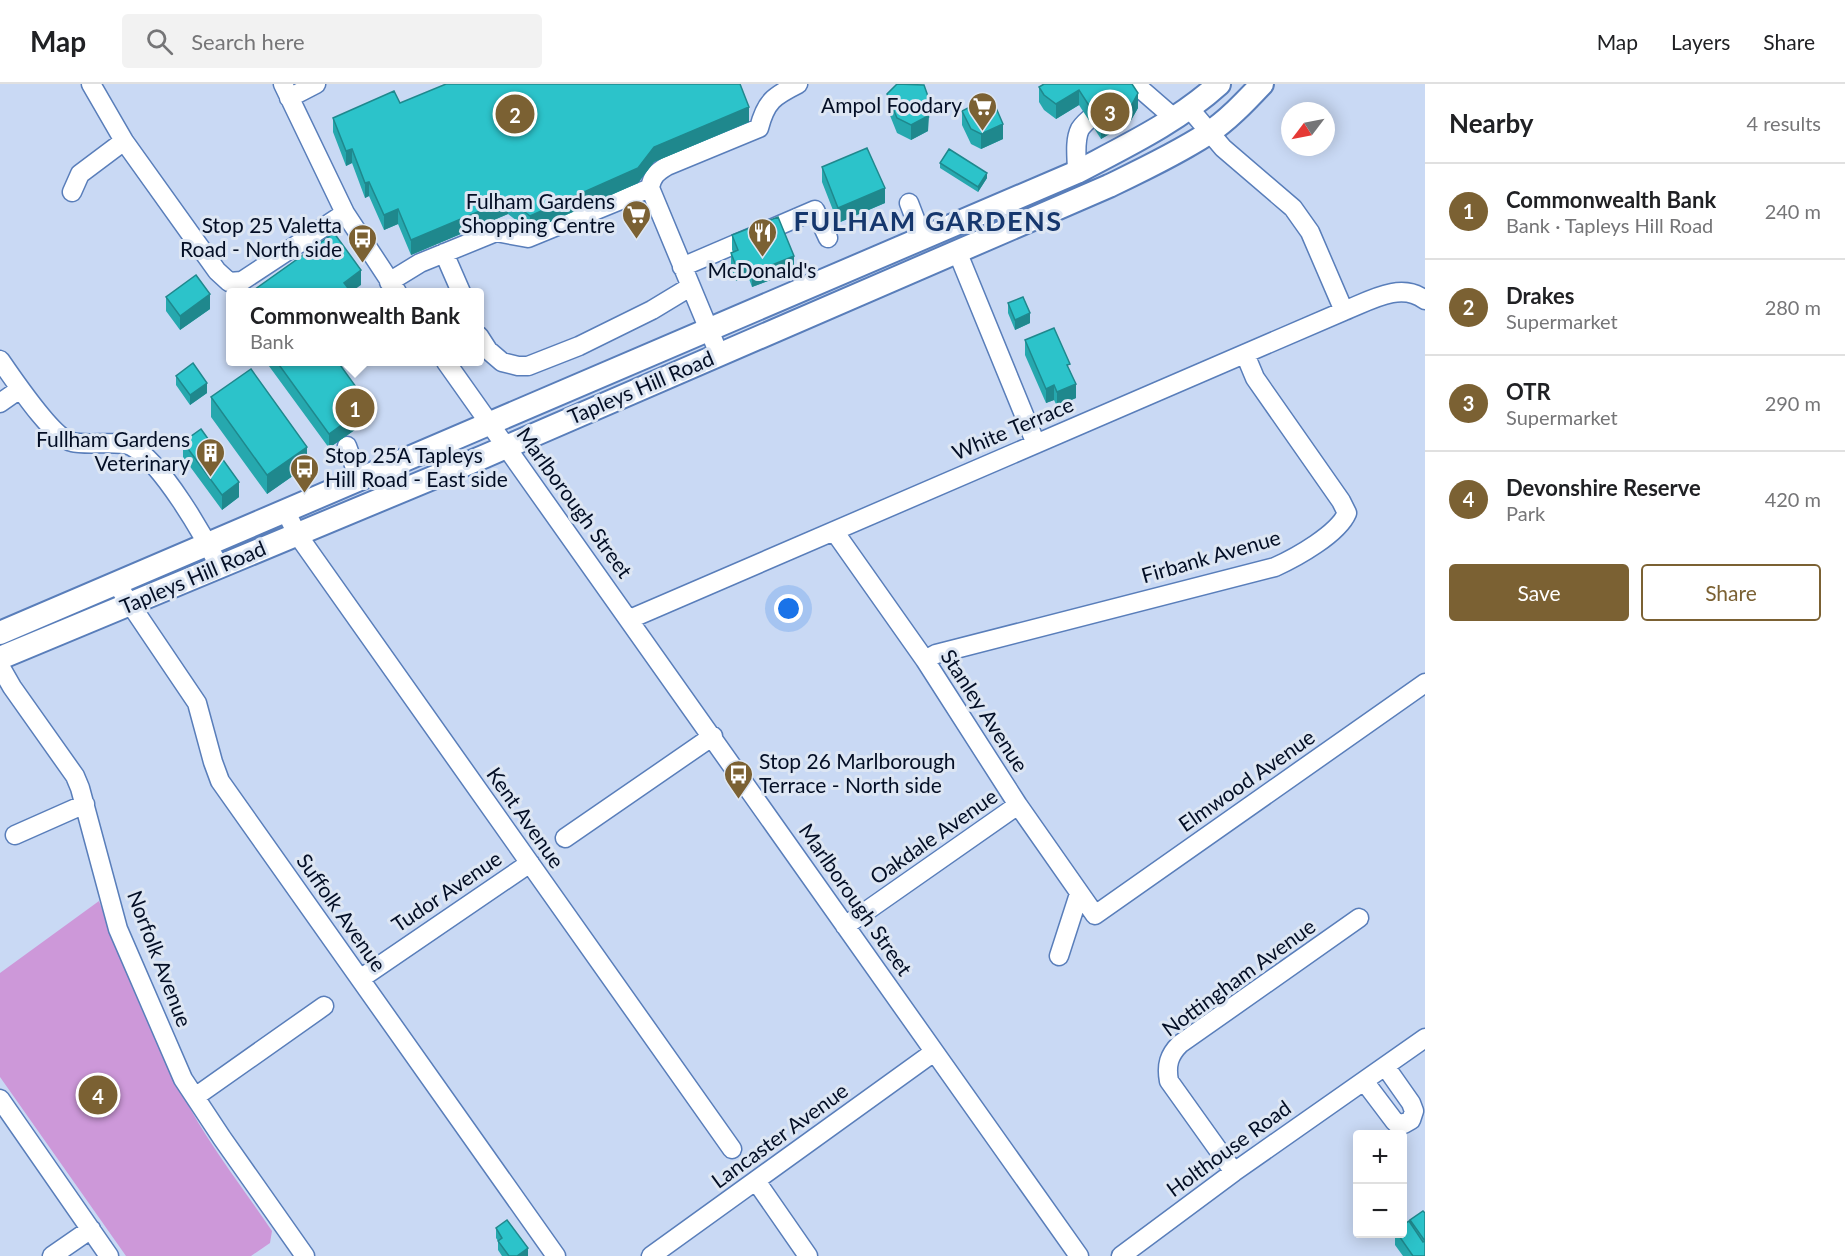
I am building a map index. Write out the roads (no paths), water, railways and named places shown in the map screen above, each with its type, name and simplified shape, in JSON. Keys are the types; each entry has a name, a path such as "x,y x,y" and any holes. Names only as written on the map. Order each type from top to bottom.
{"main road":[{"name":"Tapleys Hill Road","path":"0,633 1077,172 1148,135 1219,84"},
{"name":"Tapleys Hill Road","path":"0,658 130,606 506,447 1109,186 1160,161 1208,133 1245,102 1262,84"}],"street":[{"path":"91,84 124,141 217,272 229,282 242,281 345,213"},
{"path":"316,84 286,91 345,213 393,287 417,265 496,232 525,238 538,236 650,188"},
{"path":"719,354 650,188 652,178 667,166 759,128 764,109 778,94 798,84"},
{"path":"1077,172 1077,143 1080,130 1089,120 1136,85 1208,133 1293,208 1310,232 1344,311"},
{"path":"72,192 80,174 124,141"},
{"path":"909,203 922,237"},
{"path":"682,267 815,210 828,238"},
{"path":"957,251 1036,444"},
{"path":"444,253 459,288"},
{"path":"484,343 488,350 502,362 518,366 535,364 630,321 690,287"},
{"name":"White Terrace","path":"630,619 1344,311 1401,291 1421,297"},
{"name":"Firbank Avenue","path":"925,660 936,654 1275,567 1292,560 1342,524 1347,513 1341,501 1256,378 1245,354"},
{"path":"0,360 52,429 70,442 129,445 148,458 167,482 208,544 220,568"},
{"name":"Marlborough Street","path":"449,366 1079,1256"},
{"path":"0,403 20,389"},
{"path":"347,446 359,478"},
{"name":"Kent Avenue","path":"285,510 297,534 732,1149"},
{"name":"Stanley Avenue","path":"834,531 840,543 925,660 1018,805 1095,915"},
{"name":"Suffolk Avenue","path":"116,583 197,703 220,781 556,1256"},
{"name":"Norfolk Avenue","path":"0,666 12,687 75,776 85,804 118,928 183,1079 297,1253"},
{"name":"Elmwood Avenue","path":"1095,915 1425,683"},
{"path":"565,838 713,736"},
{"path":"15,836 85,804"},
{"name":"Oakdale Avenue","path":"845,926 1018,805"},
{"name":"Tudor Avenue","path":"360,979 530,863"},
{"path":"1059,956 1079,894"},
{"name":"Nottingham Avenue","path":"1234,1172 1168,1081 1167,1068 1171,1053 1180,1044 1359,918"},
{"path":"195,1097 324,1006"},
{"name":"Holthouse Road","path":"1121,1256 1234,1172 1425,1038"},
{"name":"Lancaster Avenue","path":"651,1256 934,1052"},
{"path":"1364,1081 1395,1122 1404,1124 1411,1120 1414,1111 1411,1103 1385,1066"},
{"path":"0,1099 110,1256"},
{"path":"756,1181 808,1256"},
{"path":"52,1256 91,1229"}],"place":[{"name":"OTR","path":"1110,112"},
{"name":"Drakes","path":"515,114"},
{"name":"Ampol Foodary","path":"983,132"},
{"name":"Fulham Gardens Shopping Centre","path":"636,240"},
{"name":"McDonald's","path":"762,258"},
{"name":"Stop 25 Valetta Road - North side","path":"363,264"},
{"name":"Commonwealth Bank","path":"355,408"},
{"name":"Fullham Gardens Veterinary","path":"211,478"},
{"name":"Stop 25A Tapleys Hill Road - East side","path":"304,494"},
{"name":"Stop 26 Marlborough Terrace - North side","path":"738,800"},
{"name":"Devonshire Reserve","path":"98,1095"}],"district":[{"name":"FULHAM GARDENS","path":"928,222"}]}
